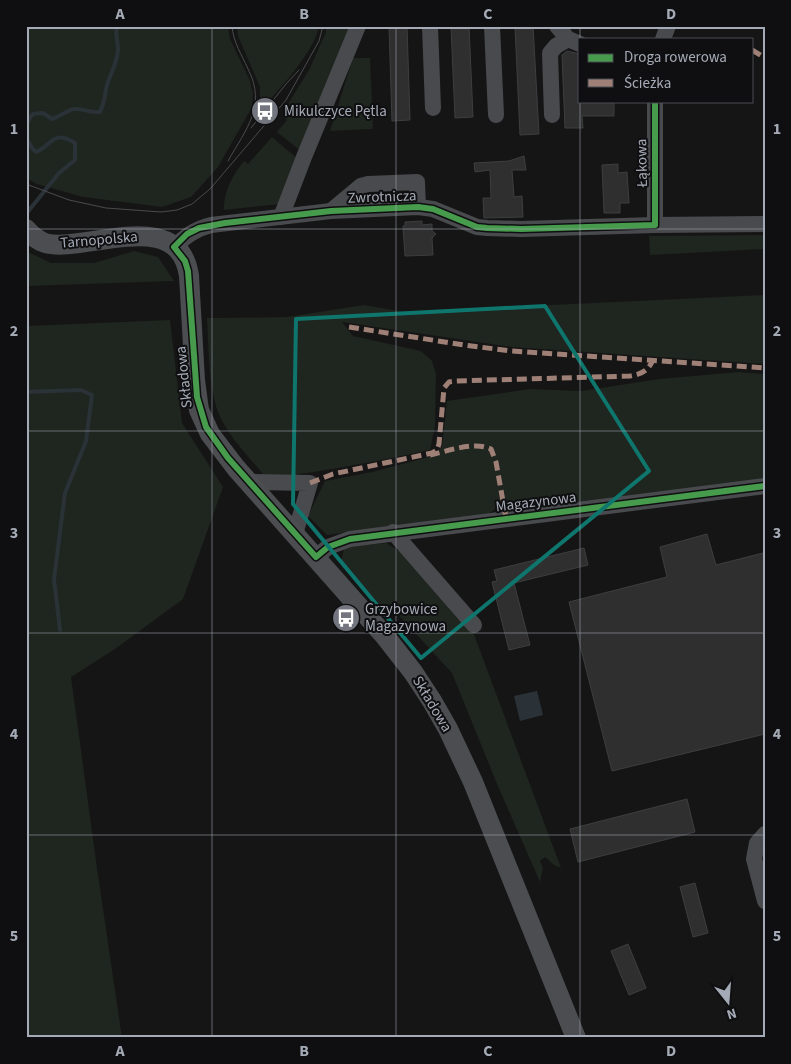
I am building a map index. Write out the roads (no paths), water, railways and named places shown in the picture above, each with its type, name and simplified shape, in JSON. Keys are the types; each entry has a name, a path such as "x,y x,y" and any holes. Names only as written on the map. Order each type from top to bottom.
{"main road":[{"name":"Tarnopolska","path":"28,231 40,240 52,244 138,236 161,240 174,247"},
{"name":"Składowa","path":"174,247 182,256 188,271 195,380 199,410 206,426 214,441 316,557 402,658 423,686 445,724 473,782 576,1038"}],"street":[{"path":"281,217 358,26"},
{"path":"430,26 433,108"},
{"path":"492,26 496,115"},
{"path":"557,26 574,41"},
{"path":"664,38 668,26"},
{"path":"552,115 550,53 556,46 574,41"},
{"name":"Łąkowa","path":"655,102 655,225"},
{"path":"331,211 361,186 368,184 417,182 418,207"},
{"name":"Zwrotnicza","path":"174,247 187,234 199,228 225,223 331,211 418,207 432,209 477,227 487,228 527,229 765,224"},
{"path":"249,482 310,483 296,534"},
{"name":"Magazynowa","path":"316,557 328,547 342,541 393,532 765,486"},
{"path":"393,532 474,625"},
{"path":"765,834 757,843 754,859 765,901"}],"waterway":[{"path":"26,134 28,121 33,114 43,113 52,119 73,109 100,112 117,55 117,26"},
{"path":"26,137 36,152 57,138 67,139 75,143 75,160 59,173 26,214"},
{"path":"26,392 81,390 92,395 86,441 65,493 54,579 60,630"}],"tram line":[{"path":"228,161 247,128 255,106 253,82 236,43 232,26"},
{"path":"26,184 69,200 106,208 161,212 177,210 192,204 210,189 286,100 319,41 323,26"},
{"path":"251,128 299,70"}],"place":[{"name":"Mikulczyce Pętla","path":"265,111"},
{"name":"Grzybowice Magazynowa","path":"346,618"}]}
